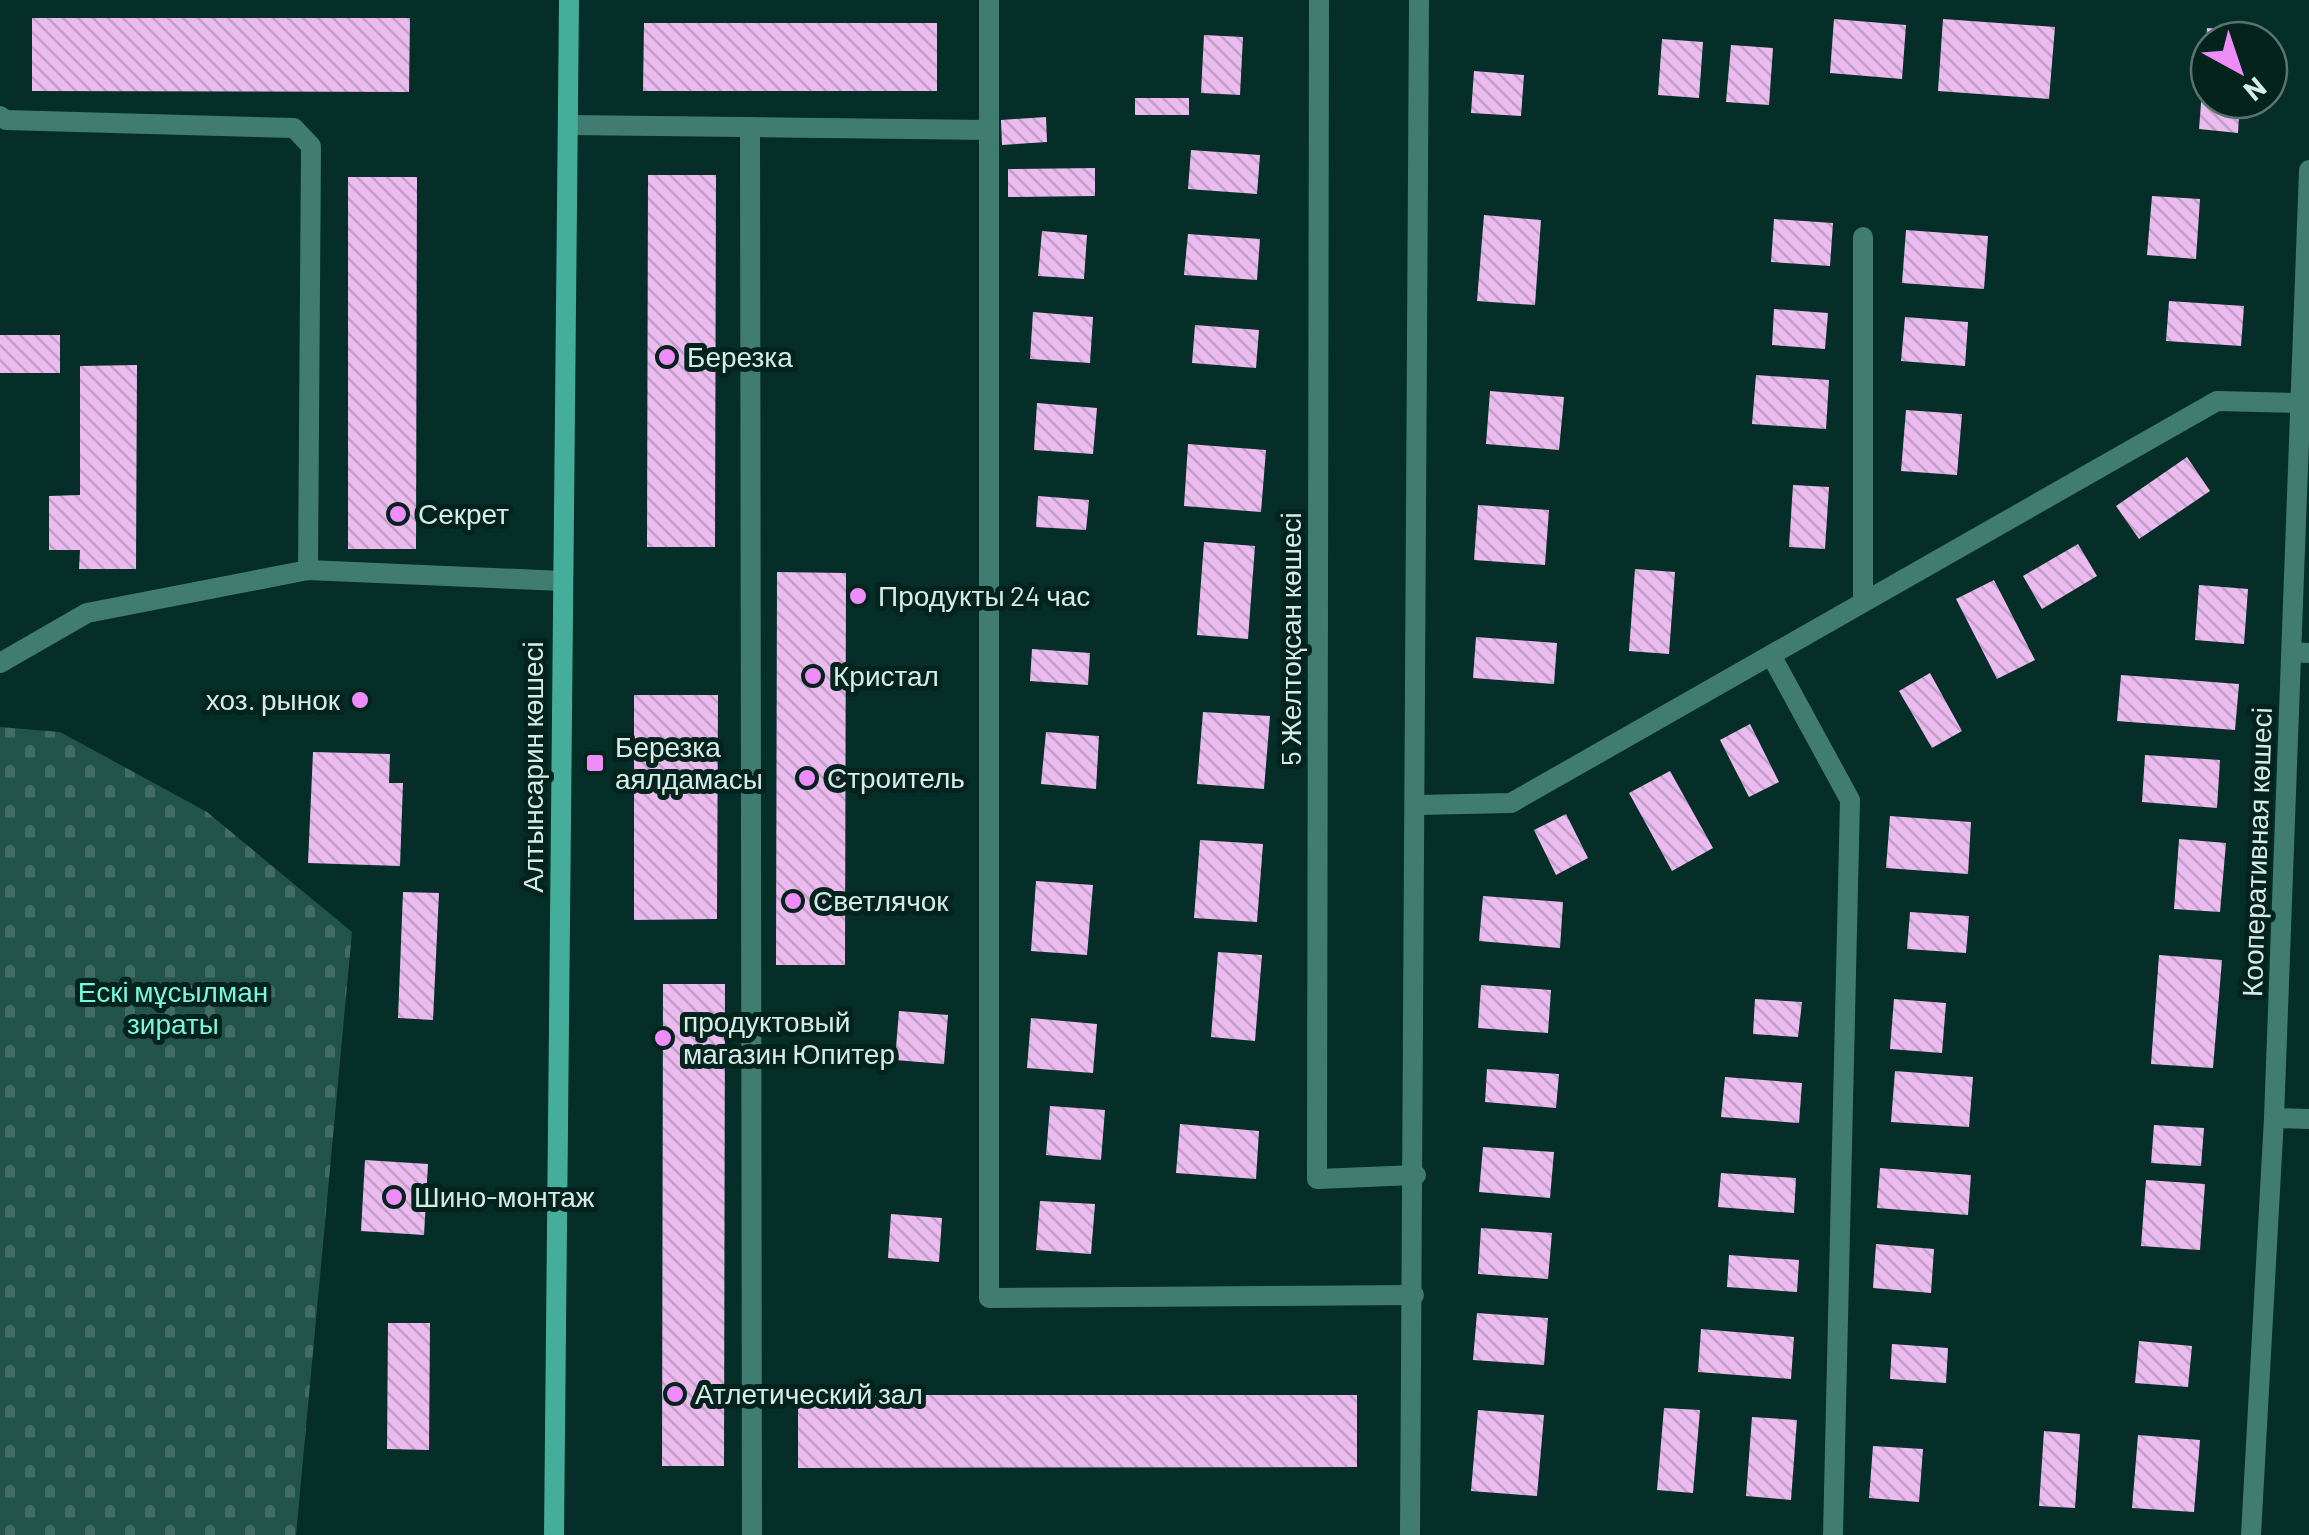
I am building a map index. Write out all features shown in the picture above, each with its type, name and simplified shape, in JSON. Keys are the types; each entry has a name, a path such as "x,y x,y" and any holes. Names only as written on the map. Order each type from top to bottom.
{"street":[{"name":"Алтынсарин көшесі","path":"554,1535 569,0"},
{"path":"990,0 989,1298 1414,1296"},
{"name":"5 Желтоқсан көшесі","path":"1319,0 1317,1179 1416,1175"},
{"path":"1410,1535 1416,1175 1419,0"},
{"path":"0,116 6,120 294,128 305,136 311,146 308,570"},
{"path":"568,125 989,130"},
{"path":"750,127 752,1535"},
{"name":"Кооперативная көшесі","path":"2251,1535 2300,653 2301,402 2309,170"},
{"path":"1863,237 1863,602"},
{"path":"1416,805 1511,803 2218,401 2301,402"},
{"path":"0,663 87,613 308,570 562,581"},
{"path":"1771,655 1850,800 1833,1535"},
{"path":"2274,1118 2309,1120"}],"green space":[{"name":"Ескі мұсылман зираты","path":"0,727 60,732 207,812 352,932 296,1535 0,1535"}],"building":[{"path":"32,18 410,18 409,92 32,91"},
{"path":"1834,19 1906,25 1902,79 1830,73"},
{"path":"1943,19 2055,27 2049,99 1938,91"},
{"path":"644,23 937,23 937,91 643,91"},
{"path":"1204,35 1243,37 1240,95 1201,93"},
{"path":"1662,39 1703,42 1699,98 1658,95"},
{"path":"1731,45 1773,48 1769,105 1726,102"},
{"path":"1474,71 1524,75 1521,116 1471,113"},
{"path":"1135,98 1189,98 1189,115 1135,115"},
{"path":"1046,117 1047,142 1002,145 1001,120"},
{"path":"2200,120 2239,120 2238,133 2199,129"},
{"path":"1191,150 1260,155 1257,194 1188,189"},
{"path":"1095,168 1095,196 1008,197 1008,169"},
{"path":"648,175 716,175 715,547 647,547"},
{"path":"348,177 417,177 416,549 348,549"},
{"path":"2152,196 2200,199 2196,259 2147,255"},
{"path":"1484,215 1541,220 1535,305 1477,301"},
{"path":"1774,219 1833,223 1830,266 1771,262"},
{"path":"1906,230 1988,236 1984,289 1902,283"},
{"path":"1042,231 1087,235 1084,279 1038,276"},
{"path":"1188,234 1260,239 1257,280 1184,275"},
{"path":"2169,301 2244,306 2241,346 2166,341"},
{"path":"1774,309 1828,313 1825,349 1772,345"},
{"path":"1033,312 1093,317 1090,363 1030,359"},
{"path":"1905,317 1968,322 1965,366 1901,361"},
{"path":"1195,325 1259,330 1256,368 1192,363"},
{"path":"0,335 60,335 60,373 0,373"},
{"path":"137,365 136,569 79,569 80,550 49,550 49,496 80,495 80,366"},
{"path":"1756,375 1829,380 1826,429 1752,424"},
{"path":"1490,391 1564,397 1559,450 1486,444"},
{"path":"1037,403 1097,408 1093,454 1034,450"},
{"path":"1906,410 1962,414 1957,475 1901,471"},
{"path":"1188,444 1266,450 1261,512 1184,506"},
{"path":"2187,457 2210,491 2139,539 2116,506"},
{"path":"1793,485 1829,487 1825,549 1789,547"},
{"path":"1038,496 1089,500 1086,530 1036,527"},
{"path":"1478,505 1549,510 1545,565 1474,560"},
{"path":"1204,542 1255,546 1248,639 1197,635"},
{"path":"2078,544 2097,576 2042,609 2023,576"},
{"path":"1635,569 1675,572 1669,654 1629,651"},
{"path":"777,572 846,573 845,965 776,965"},
{"path":"1994,580 2035,660 1997,679 1956,599"},
{"path":"2199,585 2248,589 2244,644 2195,640"},
{"path":"1476,637 1557,643 1554,684 1473,678"},
{"path":"1032,649 1090,653 1088,685 1030,681"},
{"path":"1930,673 1962,731 1932,748 1899,691"},
{"path":"2121,675 2239,684 2235,730 2117,721"},
{"path":"634,695 718,695 717,919 634,920"},
{"path":"1203,712 1270,716 1264,789 1197,784"},
{"path":"1750,724 1779,782 1749,797 1720,740"},
{"path":"1046,732 1099,736 1096,789 1041,784"},
{"path":"313,752 390,754 389,783 403,783 400,866 308,863"},
{"path":"2145,755 2220,760 2217,808 2142,802"},
{"path":"1670,771 1713,848 1672,871 1629,793"},
{"path":"1566,814 1588,858 1556,875 1534,830"},
{"path":"1890,816 1971,822 1968,874 1886,868"},
{"path":"2179,839 2226,843 2220,912 2174,909"},
{"path":"1200,840 1263,844 1257,922 1194,918"},
{"path":"1036,881 1093,885 1087,955 1031,951"},
{"path":"403,892 439,893 433,1020 398,1018"},
{"path":"1483,896 1563,902 1560,948 1479,941"},
{"path":"1910,912 1969,916 1966,953 1907,949"},
{"path":"1218,952 1262,955 1255,1041 1211,1037"},
{"path":"2159,955 2222,960 2213,1068 2151,1064"},
{"path":"663,984 725,984 724,1466 662,1466"},
{"path":"1481,985 1551,990 1548,1033 1478,1028"},
{"path":"1755,999 1802,1002 1798,1037 1753,1034"},
{"path":"1894,999 1946,1003 1942,1053 1890,1049"},
{"path":"899,1011 948,1015 944,1064 895,1060"},
{"path":"1031,1018 1097,1024 1093,1073 1027,1068"},
{"path":"1487,1069 1559,1074 1556,1108 1485,1102"},
{"path":"1895,1071 1973,1077 1969,1127 1891,1122"},
{"path":"1725,1077 1802,1083 1799,1123 1721,1117"},
{"path":"1050,1106 1105,1110 1101,1160 1046,1155"},
{"path":"1180,1124 1259,1131 1256,1179 1176,1173"},
{"path":"2154,1125 2204,1128 2201,1166 2151,1163"},
{"path":"1483,1147 1554,1152 1550,1198 1479,1192"},
{"name":"Шино-монтаж","path":"365,1160 428,1164 424,1235 361,1231"},
{"path":"1880,1168 1971,1175 1968,1215 1877,1208"},
{"path":"1721,1173 1796,1178 1794,1213 1718,1207"},
{"path":"2146,1180 2205,1184 2200,1250 2141,1246"},
{"path":"1040,1201 1095,1204 1091,1254 1036,1250"},
{"path":"891,1214 942,1218 939,1262 888,1258"},
{"path":"1481,1228 1552,1233 1548,1279 1478,1274"},
{"path":"1876,1244 1934,1249 1931,1293 1873,1288"},
{"path":"1729,1255 1799,1260 1797,1292 1727,1287"},
{"path":"1477,1313 1548,1318 1544,1365 1473,1360"},
{"path":"388,1323 430,1323 429,1450 387,1449"},
{"path":"1701,1329 1794,1337 1791,1379 1698,1372"},
{"path":"2139,1341 2192,1346 2188,1387 2135,1383"},
{"path":"1892,1344 1948,1348 1946,1383 1890,1379"},
{"path":"798,1395 1357,1395 1357,1467 798,1468"},
{"path":"1664,1408 1700,1410 1693,1493 1657,1490"},
{"path":"1478,1410 1544,1415 1537,1496 1471,1491"},
{"path":"1752,1417 1797,1420 1791,1500 1746,1496"},
{"path":"2044,1431 2080,1434 2075,1508 2039,1506"},
{"path":"2138,1435 2200,1440 2194,1512 2132,1508"},
{"path":"1873,1446 1923,1449 1919,1502 1869,1498"}],"place":[{"name":"Березка","path":"667,357"},
{"name":"Секрет","path":"398,514"},
{"name":"Продукты 24 час","path":"858,596"},
{"name":"Кристал","path":"813,676"},
{"name":"хоз. рынок","path":"360,700"},
{"name":"Березка аялдамасы","path":"595,763"},
{"name":"Строитель","path":"807,778"},
{"name":"Светлячок","path":"793,901"},
{"name":"продуктовый магазин Юпитер","path":"663,1038"},
{"name":"Шино-монтаж","path":"394,1197"},
{"name":"Атлетический зал","path":"675,1394"}]}
